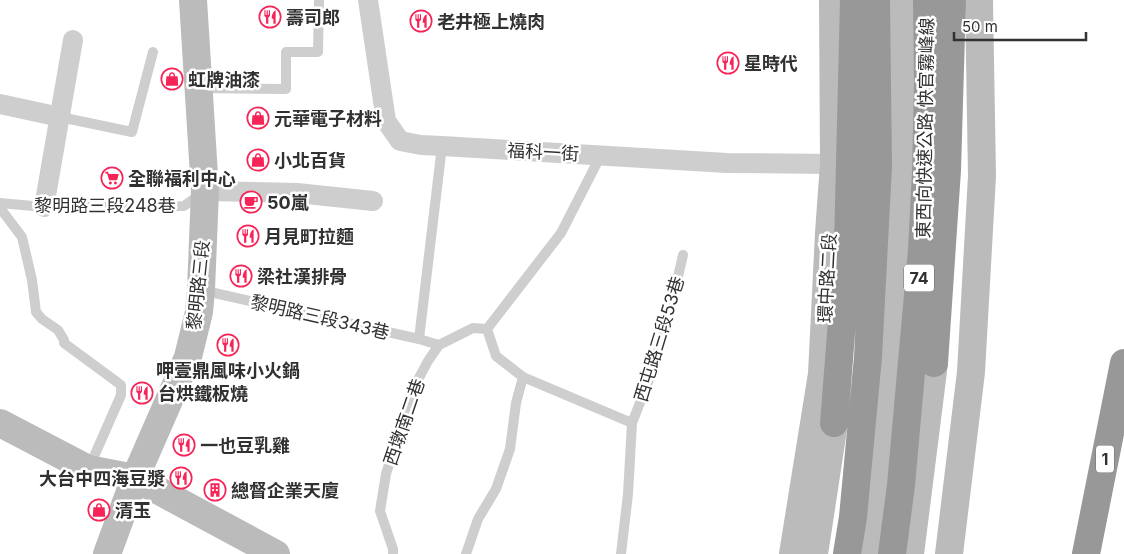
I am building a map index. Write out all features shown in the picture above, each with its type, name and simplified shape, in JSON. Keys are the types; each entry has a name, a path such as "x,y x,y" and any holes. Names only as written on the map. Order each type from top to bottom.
{"highway":[{"path":"834,423 848,245 854,0"},
{"path":"849,554 868,357 878,166 876,0"},
{"name":"東西向快速公路 快官霧峰線","path":"892,554 901,484 922,250 928,83 927,0"},
{"name":"74","path":"934,363 947,170 952,0"},
{"name":"1","path":"1086,554 1124,363"}],"street":[{"name":"黎明路三段","path":"107,554 135,478 188,357 198,312 201,290 205,191 193,0"},
{"name":"福科一街","path":"368,0 386,121 400,141 420,146 727,163 834,164"},
{"name":"環中路二段","path":"793,554 822,374 828,233 834,164 833,0"},
{"path":"849,554 874,338 884,159 885,0"},
{"path":"867,554 890,323 900,164 901,0"},
{"path":"950,554 971,372 982,176 979,0"},
{"path":"44,207 73,40"},
{"path":"0,104 60,118"},
{"path":"205,191 297,193 373,201"},
{"path":"910,554 934,363"},
{"path":"814,554 834,423"},
{"path":"0,424 88,469 135,478 276,554"}],"lane":[{"path":"199,88 286,89 286,52 318,52 319,0"},
{"path":"60,118 132,132 152,52"},
{"path":"419,339 442,146"},
{"path":"466,554 478,519 496,489 510,449 516,403 523,377 496,356 487,329 561,234 601,155"},
{"name":"黎明路三段248巷","path":"0,203 44,207 184,206 205,191"},
{"path":"0,208 22,237 32,280 36,312 42,319 58,330 64,343 121,385 121,395 88,469"},
{"name":"西屯路三段53巷","path":"621,554 628,494 632,423 668,321 683,255"},
{"name":"黎明路三段343巷","path":"201,290 419,339 439,346"},
{"name":"西墩南二巷","path":"393,554 380,511 386,474 393,452 402,434 413,389 428,361 439,346 474,328 487,329"},
{"name":"西屯路三段53巷","path":"523,377 632,423"}],"place":[{"name":"壽司郎","path":"270,17"},
{"name":"老井極上燒肉","path":"421,21"},
{"name":"星時代","path":"728,63"},
{"name":"虹牌油漆","path":"172,79"},
{"name":"元華電子材料","path":"258,118"},
{"name":"小北百貨","path":"258,160"},
{"name":"全聯福利中心","path":"112,178"},
{"name":"50嵐","path":"251,202"},
{"name":"月見町拉麵","path":"248,236"},
{"name":"梁社漢排骨","path":"241,276"},
{"name":"呷壹鼎風味小火鍋","path":"228,345"},
{"name":"台烘鐵板燒","path":"142,393"},
{"name":"一也豆乳雞","path":"184,445"},
{"name":"大台中四海豆漿","path":"181,478"},
{"name":"總督企業天廈","path":"215,490"},
{"name":"清玉","path":"99,510"}]}
